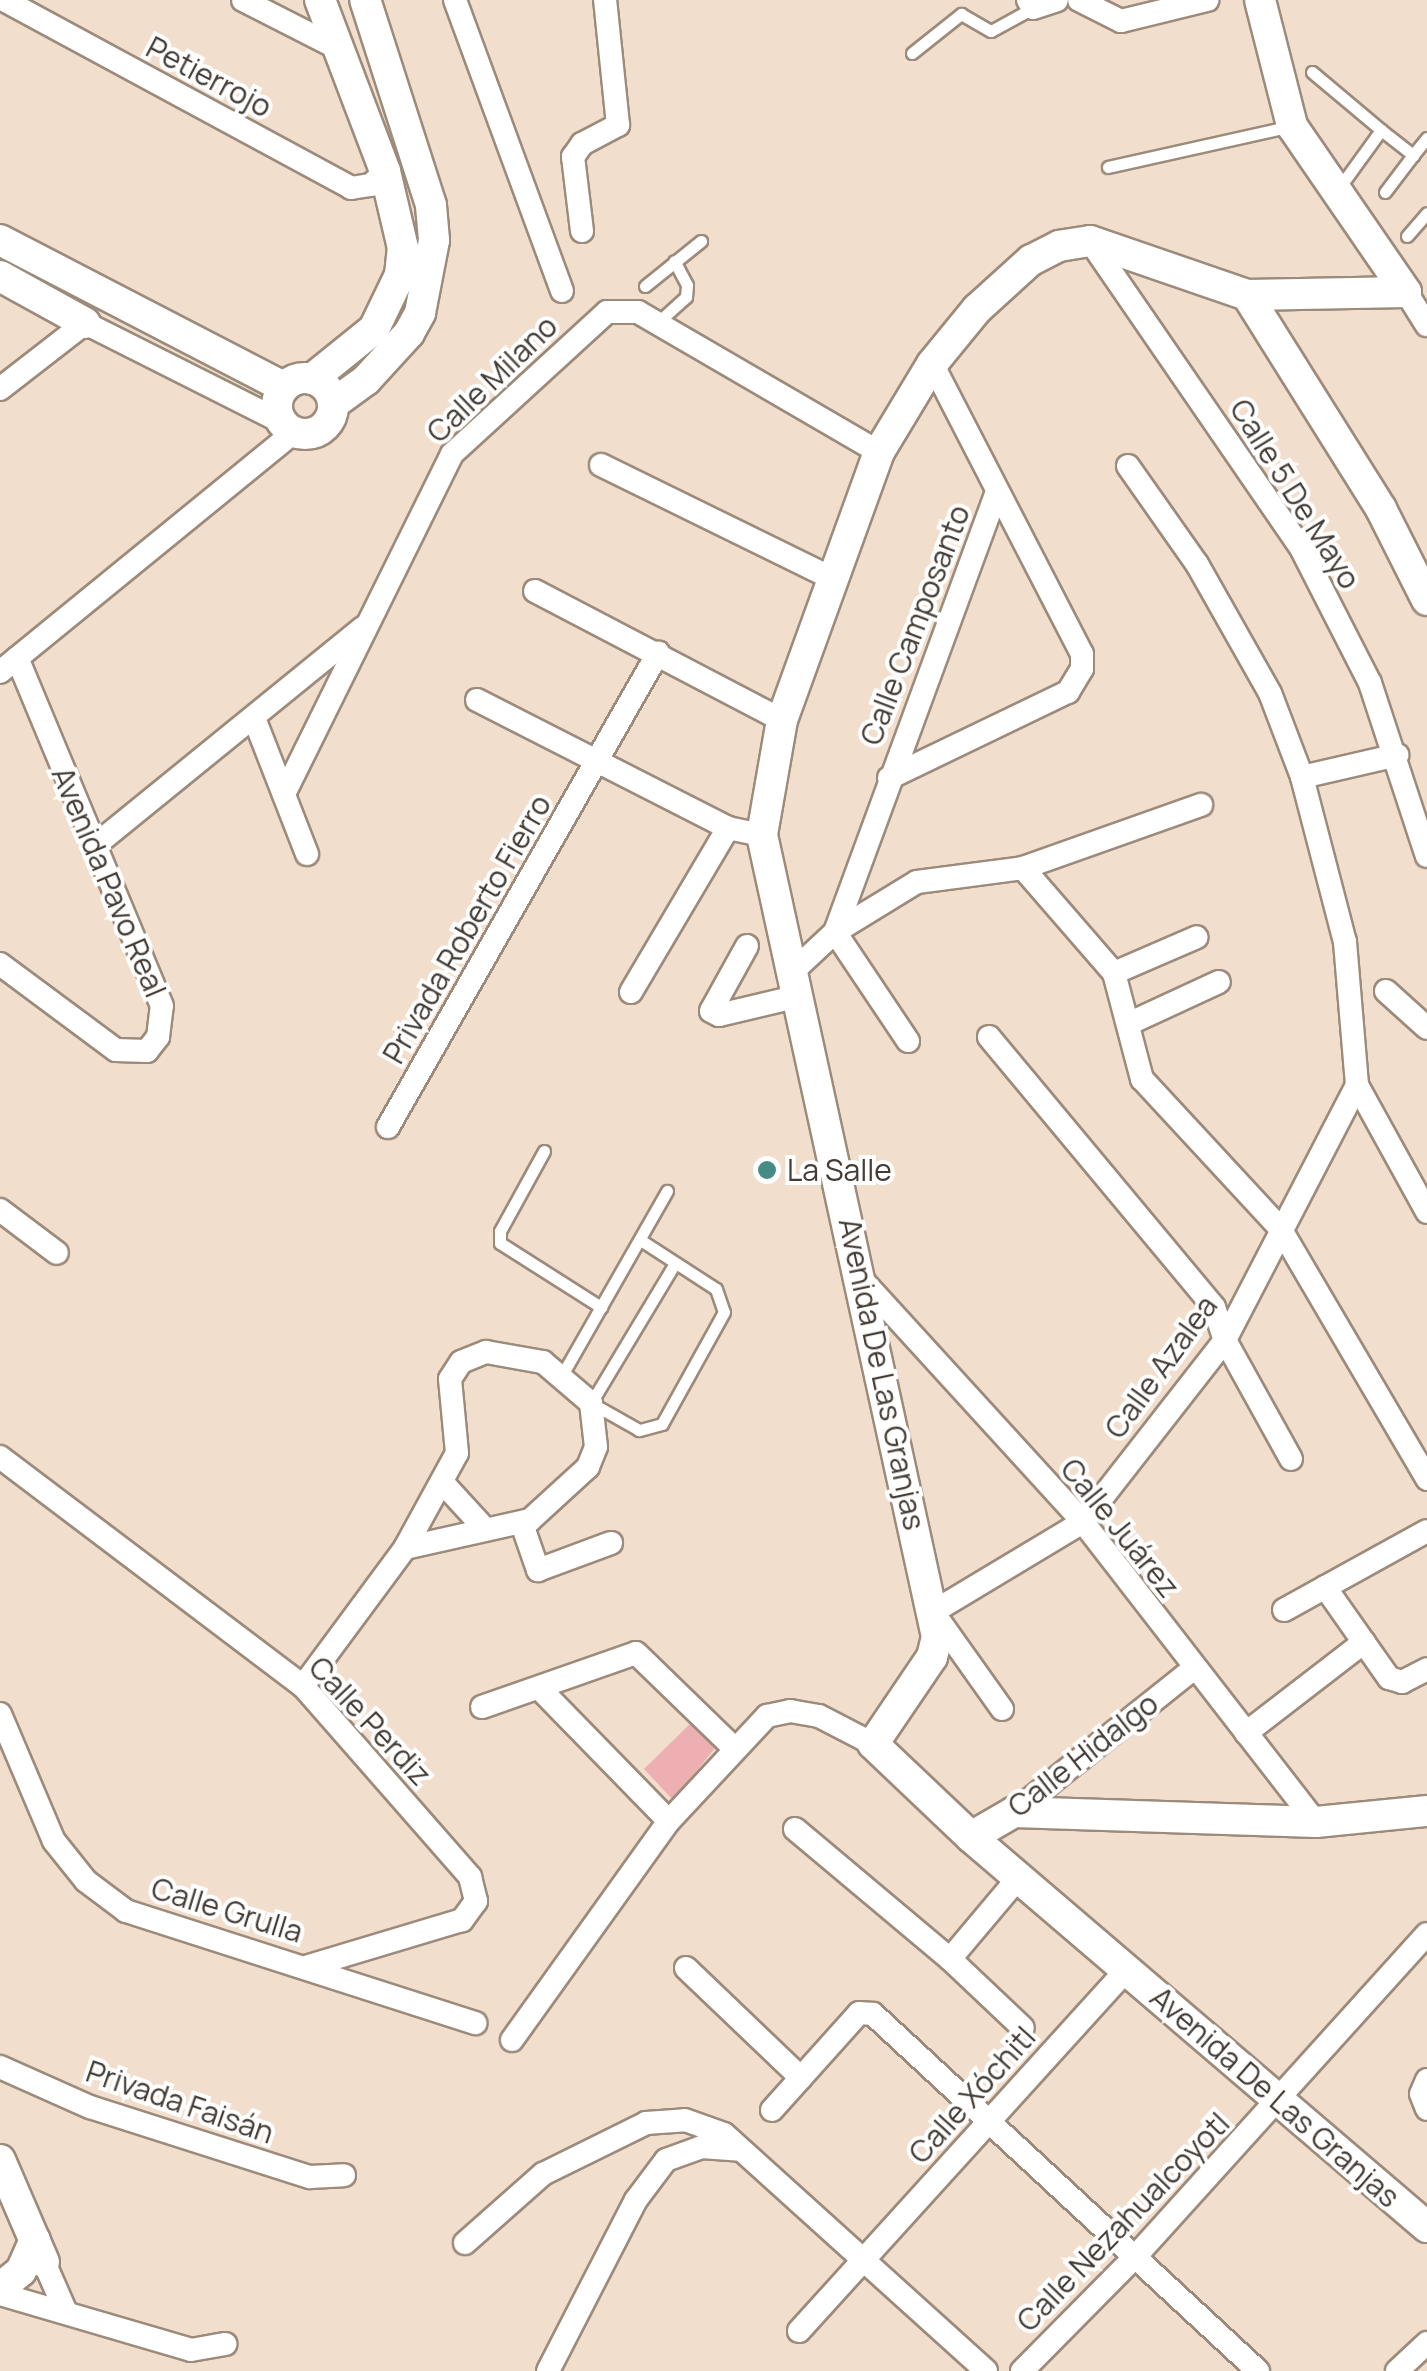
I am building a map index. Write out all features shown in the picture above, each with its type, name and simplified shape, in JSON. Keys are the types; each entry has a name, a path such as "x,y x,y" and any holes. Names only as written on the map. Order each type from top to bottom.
{"street":[{"name":"Petierrojo","path":"4,0 351,188 371,185 385,172"},
{"path":"243,0 339,48"},
{"path":"288,427 276,404 298,383 374,329 400,276 402,248 385,172 320,0"},
{"path":"0,276 288,427 326,424 333,404 366,380 409,333 428,286 434,240 431,206 365,0"},
{"path":"455,0 562,291"},
{"path":"582,231 573,157 590,138 615,131 605,0"},
{"path":"1030,4 1057,0"},
{"path":"1079,0 1121,21 1208,0"},
{"path":"1260,0 1292,126 1337,192 1416,292 1427,325"},
{"path":"0,240 298,383 333,404"},
{"path":"1090,241 1247,295 1416,292"},
{"name":"Avenida De Las Granjas","path":"1090,241 1059,246 1031,260 977,309 932,364 879,452 830,578 782,720 762,835 793,986 864,1282 933,1612 932,1657 872,1744 971,1837 1427,2227"},
{"name":"Calle 5 De Mayo","path":"1090,241 1302,550 1370,683 1397,754 1427,856"},
{"path":"1247,295 1381,508 1427,600"},
{"name":"Calle Milano","path":"284,794 452,454 607,312 622,308 657,322"},
{"path":"657,322 879,452"},
{"path":"0,390 85,323"},
{"name":"Calle Camposanto","path":"889,778 1078,682 1082,654 932,364"},
{"name":"Avenida Pavo Real","path":"0,964 116,1050 148,1051 158,1037 162,1006 8,665 288,427"},
{"path":"601,466 830,578"},
{"path":"1128,466 1197,564 1261,677 1302,777 1345,942 1358,1085 1427,1212"},
{"name":"Calle Camposanto","path":"835,932 996,494"},
{"path":"534,590 782,720"},
{"name":"Calle Milano","path":"93,846 371,619"},
{"name":"Privada Roberto Fierro","path":"388,1127 658,653"},
{"path":"477,700 728,828 762,835"},
{"path":"254,718 307,854"},
{"path":"1302,777 1397,754"},
{"path":"747,946 711,1012 719,1015 793,986 835,932 917,882 1023,868 1202,805"},
{"path":"631,992 728,828"},
{"path":"1023,868 1114,973 1142,1079 1280,1228 1427,1479"},
{"path":"835,932 908,1041"},
{"path":"1114,973 1197,936"},
{"path":"1128,1024 1219,982"},
{"path":"1386,991 1427,1028"},
{"path":"988,1038 1214,1307 1225,1340 1291,1459"},
{"name":"Calle Azalea","path":"933,1612 1083,1522 1225,1340 1280,1228 1358,1085"},
{"path":"0,1210 57,1253"},
{"name":"Calle Juárez","path":"864,1282 1083,1522 1193,1670 1316,1822"},
{"path":"303,1686 405,1548 457,1454 450,1378 461,1362 486,1352 518,1354 562,1375 590,1403 596,1447 588,1467 522,1524 405,1548"},
{"name":"Calle Perdiz","path":"0,1457 303,1686 475,1889 472,1912 462,1920 309,1966"},
{"path":"442,1482 485,1529"},
{"path":"522,1524 538,1570 611,1543"},
{"path":"1284,1610 1427,1531"},
{"path":"1324,1587 1395,1682 1427,1669"},
{"path":"933,1612 1002,1709"},
{"path":"1246,1733 1364,1642"},
{"path":"482,1707 542,1690 636,1653 735,1749"},
{"name":"Calle Hidalgo","path":"971,1837 1014,1812 1193,1670"},
{"path":"542,1690 669,1821"},
{"path":"512,2040 669,1821 766,1716 790,1711 834,1722 872,1744"},
{"name":"Calle Grulla","path":"0,1714 54,1842 86,1880 152,1921 309,1966 475,2022"},
{"path":"1014,1812 1316,1822 1427,1811"},
{"path":"794,1829 950,1959 1024,2028"},
{"path":"950,1959 1019,1877"},
{"name":"Calle Nezahualcoyotl","path":"1022,2371 1135,2257 1427,1934"},
{"path":"375,1988 387,1942"},
{"path":"686,1968 801,2078"},
{"name":"Calle Xóchitl","path":"799,2330 1127,1969"},
{"path":"772,2110 866,2011 990,2118 1258,2371"},
{"name":"Privada Faisán","path":"0,2067 90,2107 310,2177 344,2174"},
{"path":"1427,2080 1420,2094 1427,2109"},
{"path":"464,2243 543,2174 646,2123 685,2120 732,2142 986,2371"},
{"path":"548,2371 636,2200 666,2160 701,2147 732,2142"},
{"path":"0,2160 66,2312"},
{"path":"40,2251 0,2291 190,2350 225,2344"},
{"path":"1397,2371 1427,2342"}],"lane":[{"path":"912,54 961,14 991,31 1030,4"},
{"path":"1312,72 1413,155"},
{"path":"1108,167 1292,126"},
{"path":"1337,192 1380,130"},
{"path":"1385,192 1427,138"},
{"path":"1407,236 1425,217"},
{"path":"645,286 701,241"},
{"path":"657,322 686,297 674,261"},
{"path":"544,1151 500,1231 500,1243 601,1307"},
{"path":"562,1375 642,1241 667,1191"},
{"path":"642,1241 716,1288 724,1312 662,1424 639,1430 590,1403 675,1263"}],"shaded area":[{"path":"696,1718 720,1742 673,1800 644,1769"}],"place":[{"name":"La Salle","path":"767,1170"}]}
